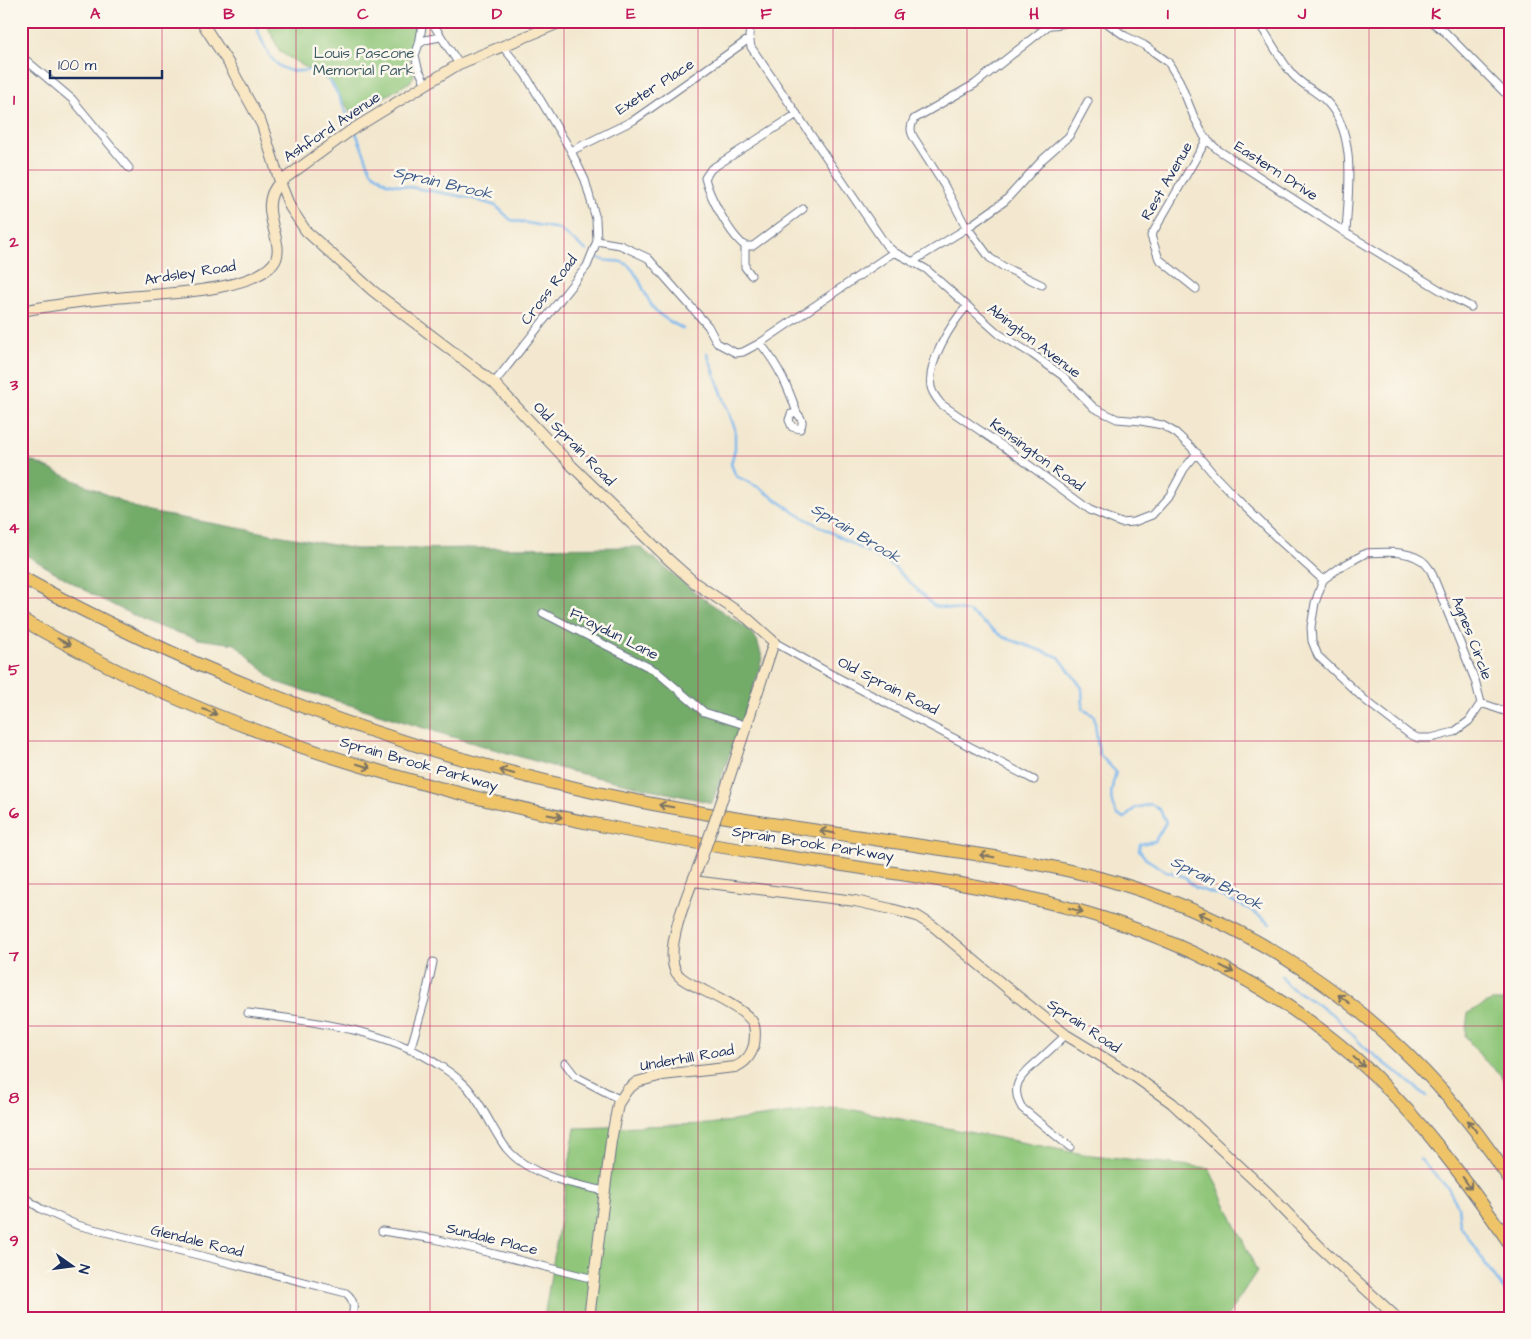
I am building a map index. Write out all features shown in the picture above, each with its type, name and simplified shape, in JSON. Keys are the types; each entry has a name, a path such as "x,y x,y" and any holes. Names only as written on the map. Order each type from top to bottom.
{"highway":[{"name":"Sprain Brook Parkway","path":"21,577 141,638 249,686 353,725 466,760 537,779 635,801 1050,866 1129,887 1180,905 1231,928 1279,955 1325,985 1368,1018 1408,1055 1446,1095 1481,1138 1510,1180"},
{"name":"Sprain Brook Parkway","path":"21,619 114,669 206,710 309,749 424,784 612,828 916,876 1007,893 1087,913 1165,940 1215,963 1263,990 1308,1021 1358,1061 1391,1092 1428,1133 1462,1176 1510,1244"}],"street":[{"name":"Old Sprain Road","path":"201,21 229,64 262,126 290,207 306,231 374,291 494,383 572,466 668,559 696,582 747,618 774,642 827,672 1034,780"},
{"path":"423,21 416,62 426,84"},
{"path":"430,21 459,64"},
{"name":"Ashford Avenue","path":"280,182 355,128 459,64 503,47 547,24 564,21"},
{"path":"597,240 620,245 648,258 708,326 717,343 736,352 743,352 760,343 894,252 886,245 751,47 749,39 751,21"},
{"path":"850,21 855,25 861,22"},
{"path":"1030,21 1048,26 1062,25 1072,21"},
{"name":"Eastern Drive","path":"1104,21 1125,36 1144,44 1168,62 1179,80 1194,117 1207,139 1218,150 1346,233 1471,307"},
{"path":"1257,21 1287,68 1295,77 1326,100 1342,127 1348,146 1350,163 1346,233"},
{"path":"1430,21 1445,32 1509,95"},
{"path":"1042,285 990,258 968,228 910,131 910,126 914,119 975,84 1048,26"},
{"path":"419,44 425,40 440,37"},
{"name":"Exeter Place","path":"571,152 634,120 749,39"},
{"name":"Cross Road","path":"494,383 587,266 597,240 596,219 587,188 571,152 525,74 503,47"},
{"path":"21,56 72,100 129,168"},
{"path":"912,262 968,228 1005,201 1043,159 1069,136 1088,101"},
{"path":"751,275 745,267 744,246 732,233 708,189 705,178 711,170 797,114"},
{"name":"Rest Avenue","path":"1196,289 1159,259 1151,236 1207,139"},
{"name":"Ardsley Road","path":"21,311 113,298 215,288 242,282 259,274 274,263 277,255 277,244 270,214 269,200 273,189 280,182"},
{"path":"744,246 753,246 803,208"},
{"name":"Abington Avenue","path":"894,252 926,269 999,334 1063,376 1094,408 1117,419 1162,425 1176,433 1243,505 1324,580"},
{"name":"Kensington Road","path":"967,306 957,318 934,360 931,376 931,388 934,396 940,404 1090,510 1121,523 1134,522 1145,518 1152,514 1170,495 1196,453"},
{"path":"760,343 774,360 788,386 797,413"},
{"name":"Agnes Circle","path":"1366,553 1395,553 1422,560 1431,571 1475,680 1481,703 1469,721 1454,732 1431,738 1418,738 1400,728 1365,700 1318,656 1312,641 1311,627 1316,603 1324,580 1339,568 1366,553"},
{"name":"Fraydun Lane","path":"543,613 656,671 704,712 748,726"},
{"name":"Underhill Road","path":"589,1318 613,1127 621,1100 627,1090 637,1082 662,1075 735,1067 743,1064 752,1052 755,1032 753,1022 736,1007 679,976 675,970 672,956 676,932 748,726 774,642"},
{"path":"1481,703 1510,713"},
{"name":"Sprain Road","path":"693,881 855,901 891,908 916,916 933,926 1066,1035 1134,1076 1172,1103 1269,1194 1321,1248 1397,1318"},
{"path":"410,1050 425,999 433,962"},
{"path":"248,1014 304,1021 383,1038 437,1063 467,1087 507,1148 520,1161 545,1176 569,1184 605,1191"},
{"path":"1066,1035 1022,1074 1017,1086 1018,1100 1022,1108 1070,1147"},
{"path":"566,1064 575,1076 621,1100"},
{"name":"Glendale Road","path":"22,1198 41,1209 78,1225 346,1294 350,1296 353,1302 352,1318"},
{"name":"Sundale Place","path":"382,1231 435,1239 594,1279"}],"green space":[{"name":"Louis Pascone Memorial Park","path":"265,21 418,21 409,51 409,63 414,76 410,82 372,104 356,120 330,82 280,52"},
{"path":"21,456 143,511 356,549 640,547 697,594 748,629 757,640 762,657 759,672 712,803 569,771 276,682 235,644 198,639 153,625 95,596 21,552"},
{"path":"1491,1001 1510,1001 1510,1098 1500,1074 1483,1059 1465,1036 1468,1013"},
{"path":"838,1107 1083,1154 1209,1168 1257,1271 1226,1318 544,1318 575,1128 709,1124"}],"waterway":[{"name":"Sprain Brook","path":"254,21 268,52 278,65 293,71 310,70 325,75 339,96 352,125"},
{"name":"Sprain Brook","path":"355,130 371,171 387,183 471,198 496,206 511,220 559,229 587,251"},
{"name":"Sprain Brook","path":"599,258 628,265 637,276 649,302 657,312 683,329"},
{"name":"Sprain Brook","path":"707,353 735,429 735,449 731,464 736,476 760,488 797,514 893,566 934,606 969,612 1003,637 1059,657 1082,688 1083,709 1094,716 1099,754 1116,772 1111,794 1112,804 1117,815 1125,818 1135,808 1151,804 1160,810 1166,822 1155,841 1140,844 1139,850 1146,859 1166,871 1183,876 1196,888 1224,897 1249,909 1270,924"},
{"name":"Sprain Brook","path":"1282,976 1287,985 1334,1015 1364,1047 1427,1096"},
{"name":"Sprain Brook","path":"1420,1159 1448,1188 1458,1206 1460,1225 1510,1298"}]}
